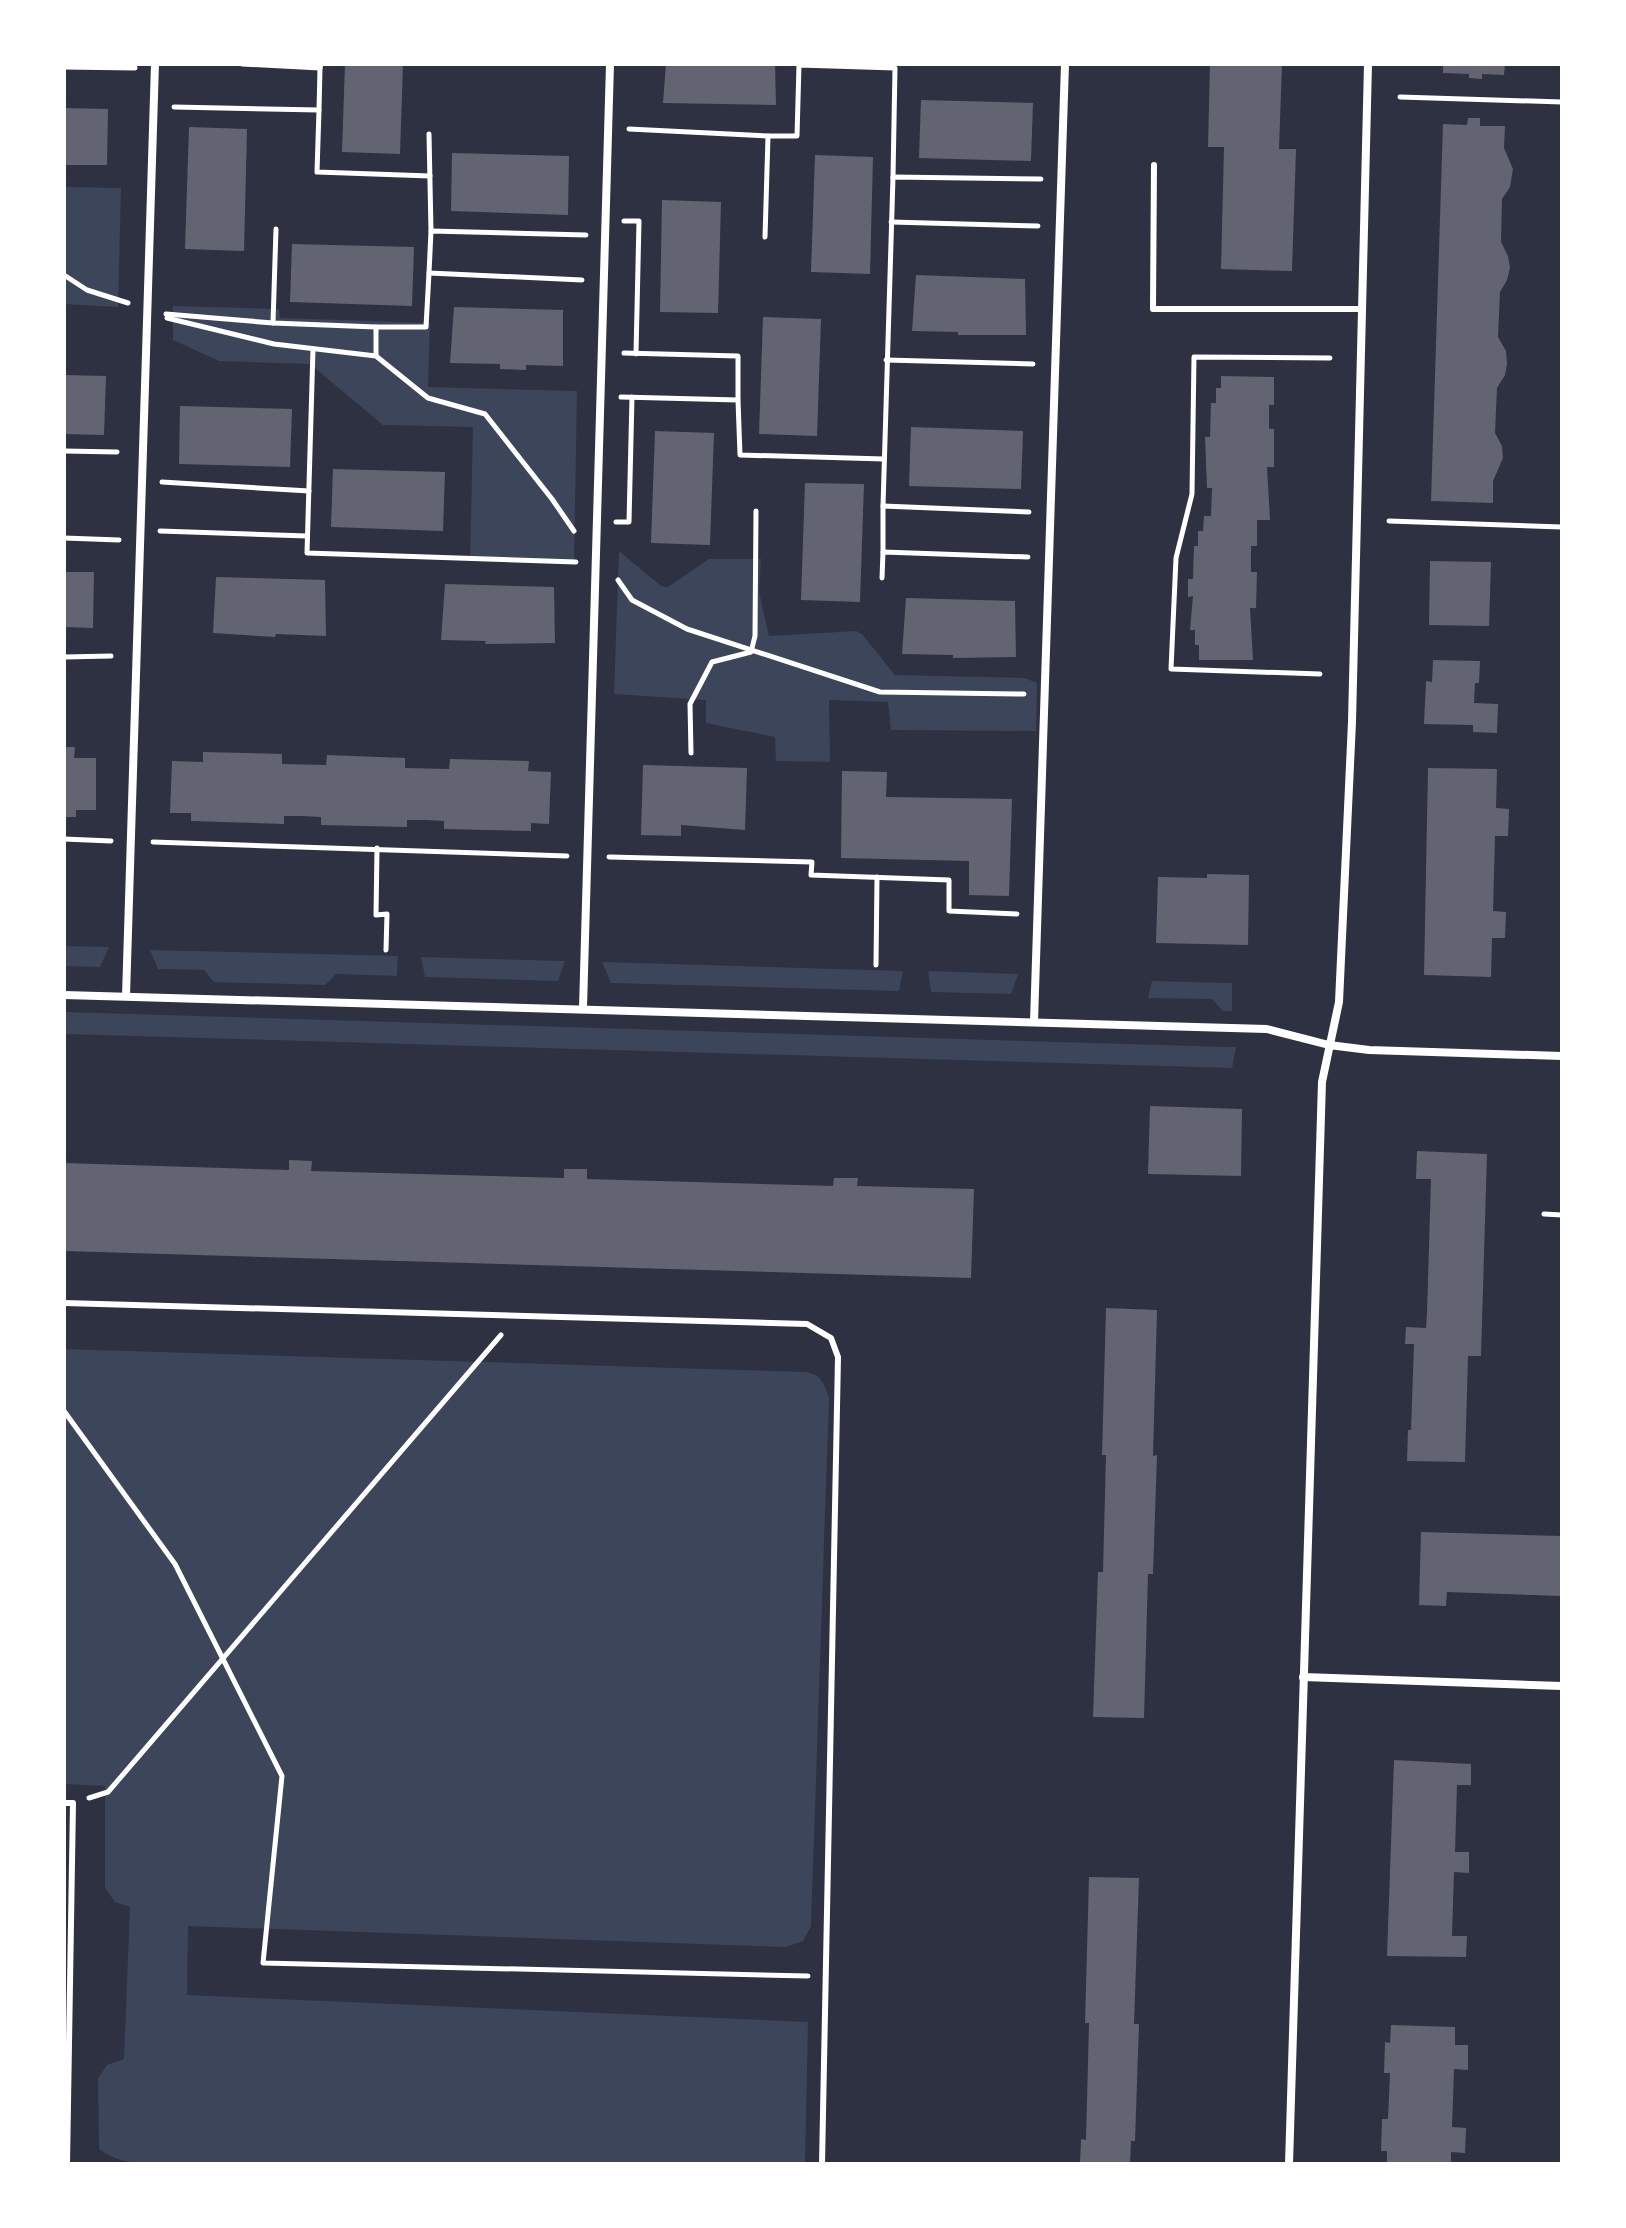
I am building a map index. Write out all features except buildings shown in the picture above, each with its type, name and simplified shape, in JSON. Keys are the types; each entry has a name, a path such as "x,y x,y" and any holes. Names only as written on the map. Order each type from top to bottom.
{"street":[{"path":"583,1008 610,64"},
{"path":"1034,1022 1065,64"},
{"path":"1289,2164 1322,1082 1339,1002 1350,770 1368,64"},
{"path":"126,996 155,66"},
{"path":"64,995 1267,1029 1329,1045 1369,1050 1562,1056"},
{"path":"1303,1677 1562,1686"}],"lane":[{"path":"1154,165 1153,309 1362,309"},
{"path":"64,1303 807,1324 831,1338 838,1357 822,2164"},
{"path":"64,1803 73,1803 67,2164"}],"path":[{"path":"242,64 320,66 317,172 430,176"},
{"path":"608,128 797,136 799,64 895,68 882,578"},
{"path":"64,67 155,66"},
{"path":"1400,97 1562,102"},
{"path":"154,107 319,110"},
{"path":"147,313 273,323 426,327 431,231 429,134"},
{"path":"765,237 768,136"},
{"path":"893,177 1062,180"},
{"path":"605,220 639,221 636,354"},
{"path":"891,222 1060,227"},
{"path":"273,323 276,229"},
{"path":"431,231 604,235"},
{"path":"429,273 603,281"},
{"path":"64,275 87,290 122,300 147,313 274,344 376,356 428,398 485,414 577,536 597,552 632,600 687,629 880,692 1045,694"},
{"path":"376,327 376,356"},
{"path":"313,349 307,553 597,563"},
{"path":"601,352 738,356 740,455 884,459"},
{"path":"1320,674 1171,669 1176,558 1192,494 1194,357 1330,358"},
{"path":"886,360 1056,365"},
{"path":"600,397 738,400"},
{"path":"598,521 629,522 632,397"},
{"path":"64,451 117,452"},
{"path":"142,481 309,491"},
{"path":"883,506 1051,512"},
{"path":"751,652 755,636 756,511"},
{"path":"1389,521 1562,527"},
{"path":"64,538 307,536"},
{"path":"883,552 1049,558"},
{"path":"691,753 690,704 712,662 751,652"},
{"path":"64,657 111,656"},
{"path":"377,848 376,915 387,914 386,950"},
{"path":"876,965 877,877"},
{"path":"1544,1214 1562,1215"},
{"path":"73,1803 108,1792 518,1316"},
{"path":"64,1411 175,1564 282,1776 263,1963 826,1977"}],"shaded area":[{"path":"64,187 121,188 118,307 64,304"},
{"path":"173,306 279,309 280,318 430,323 428,387 577,391 574,564 470,561 473,427 383,425 310,364 219,361 173,340"},
{"path":"619,551 661,586 668,587 709,559 761,559 759,592 769,636 856,631 862,634 895,675 1025,678 1037,683 1036,731 891,730 888,702 829,700 830,762 776,761 775,737 706,723 706,700 614,694"},
{"path":"64,946 109,947 100,967 64,966"},
{"path":"150,950 398,956 397,976 336,974 325,985 214,982 204,970 158,969"},
{"path":"421,957 565,961 558,981 425,977"},
{"path":"602,962 903,971 899,991 611,983"},
{"path":"928,971 1018,974 1011,994 931,992"},
{"path":"1152,981 1232,983 1232,1011 1223,1011 1212,999 1148,998"},
{"path":"64,1012 1236,1047 1232,1068 64,1034"},
{"path":"64,1349 806,1372 819,1378 829,1398 811,1926 803,1941 786,1947 188,1926 187,1995 808,2022 805,2164 161,2164 134,2163 110,2156 99,2149 98,2078 107,2065 124,2059 130,1907 115,1902 105,1888 105,1786 64,1784"}]}
